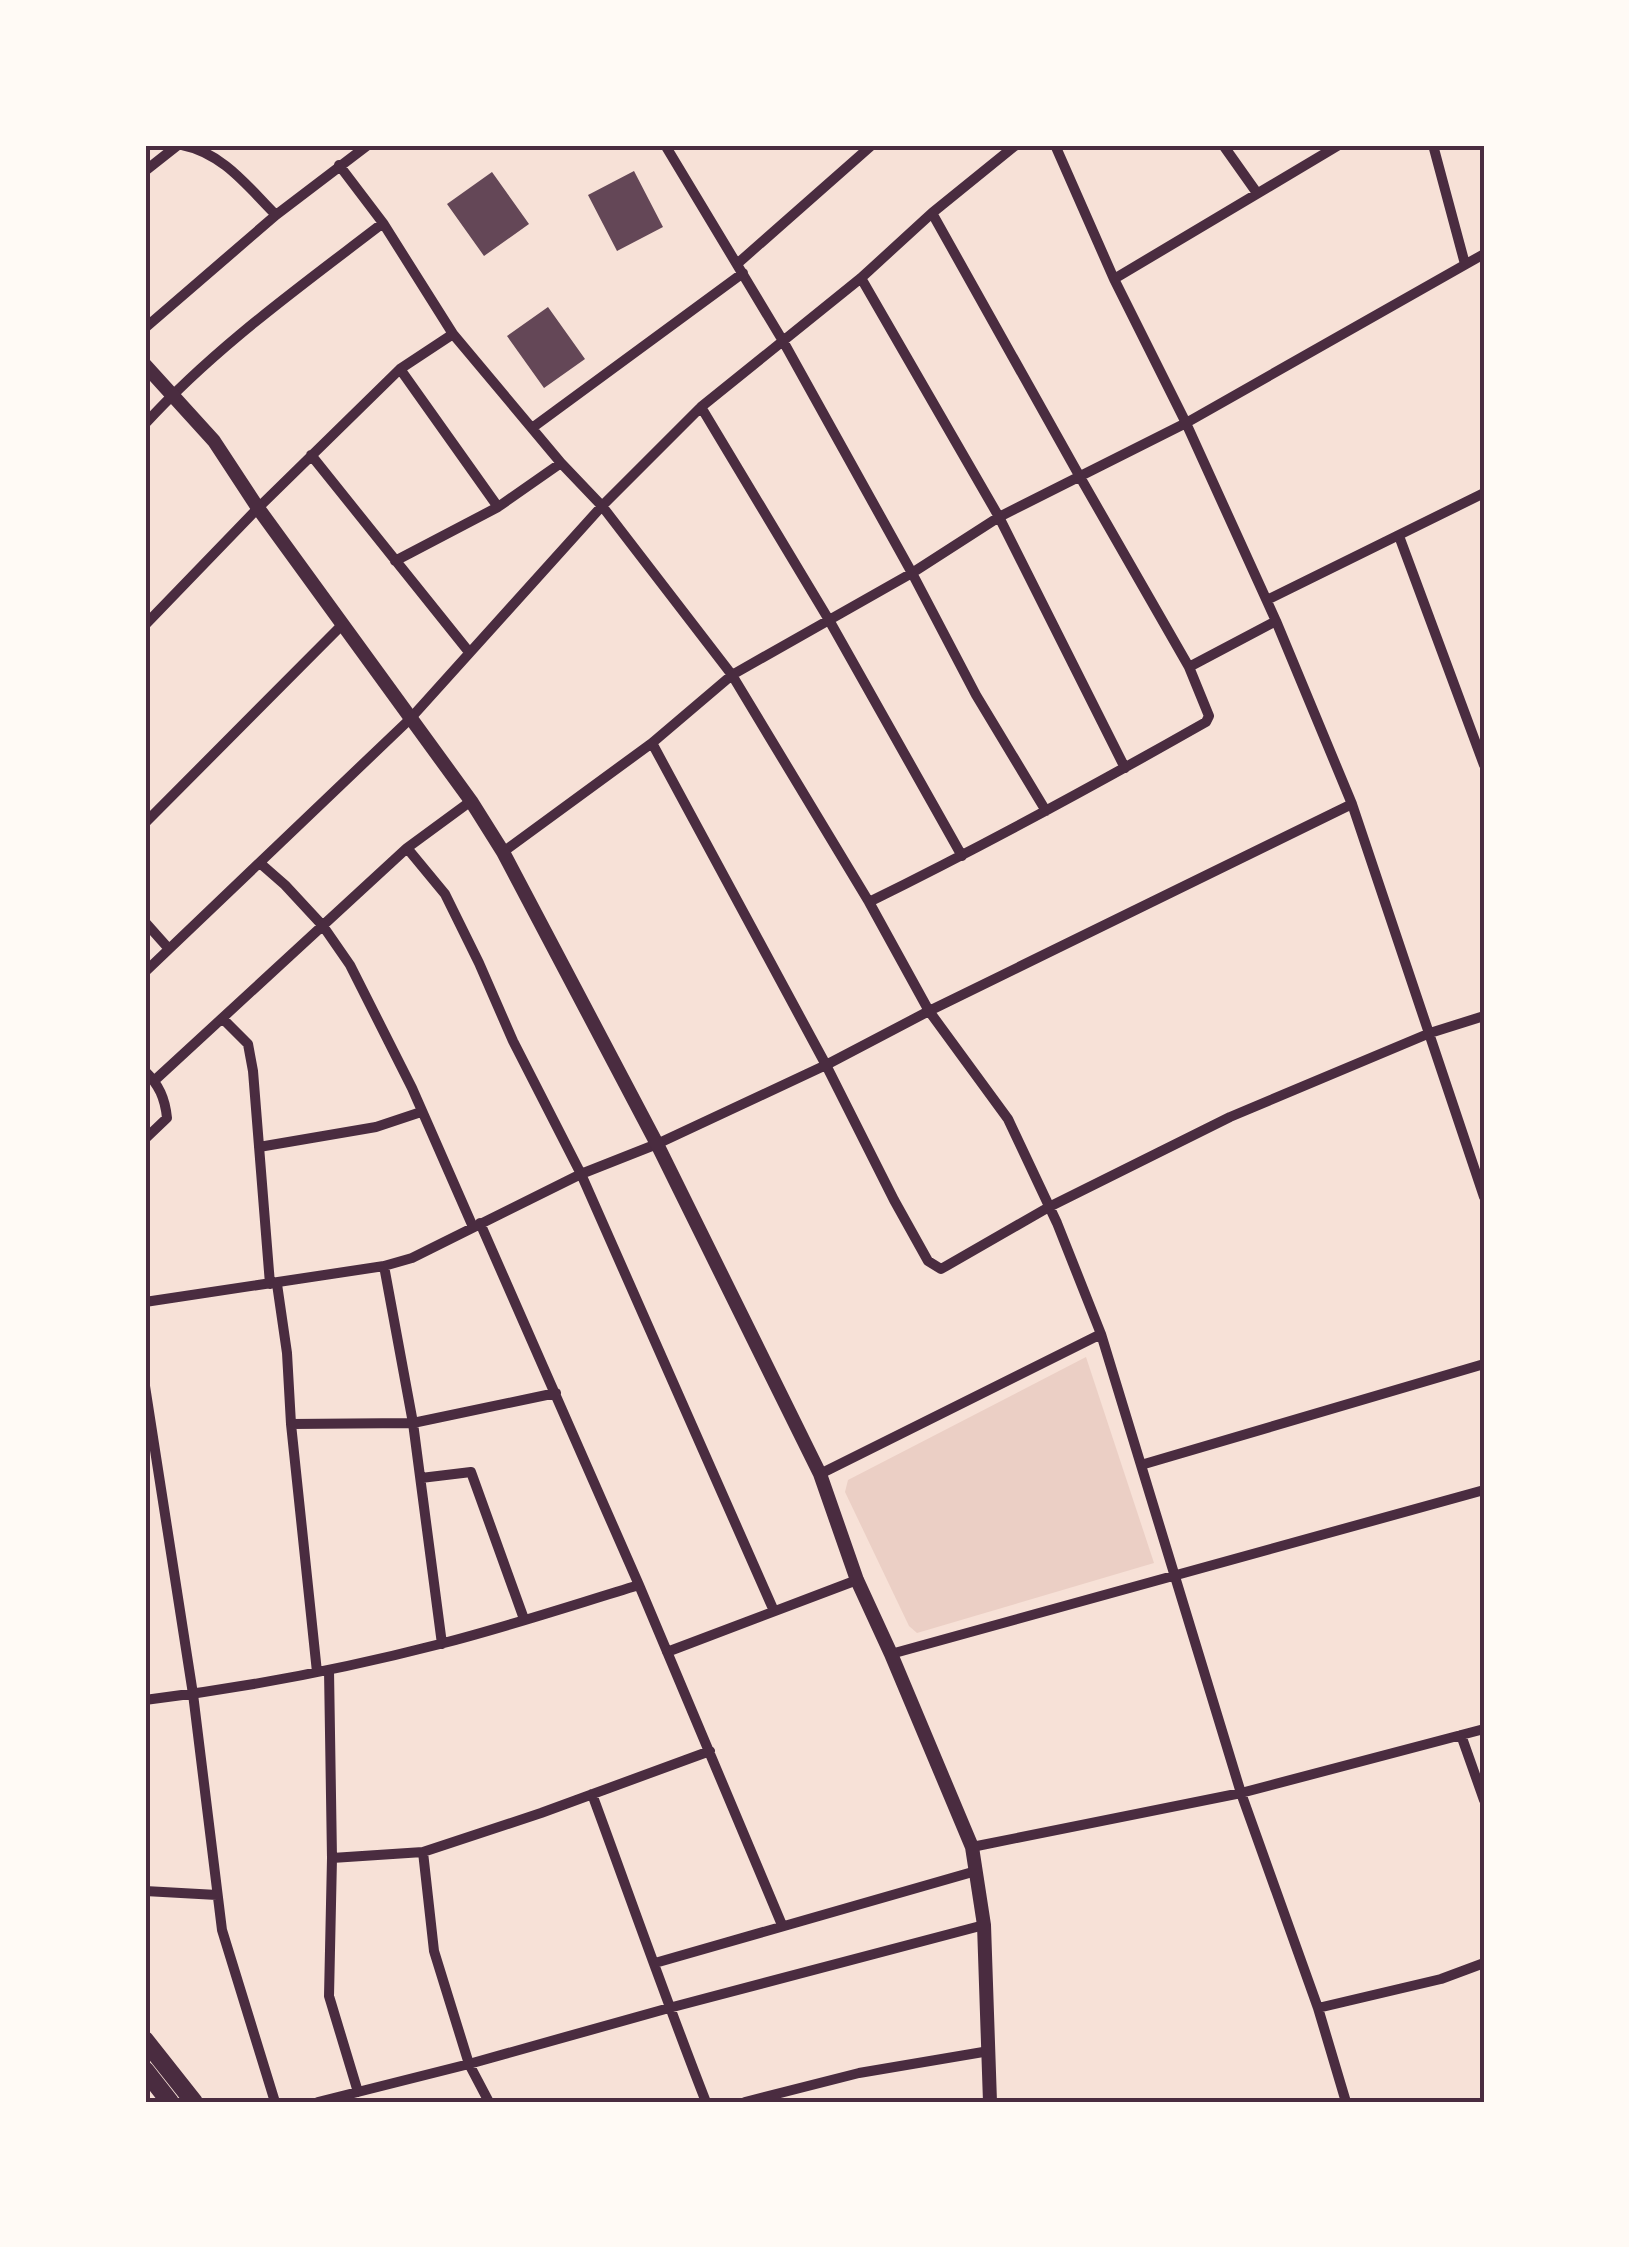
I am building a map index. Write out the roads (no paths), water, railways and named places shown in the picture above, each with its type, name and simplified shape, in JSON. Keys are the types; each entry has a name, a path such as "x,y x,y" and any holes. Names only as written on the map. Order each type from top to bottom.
{"main road":[{"path":"145,2040 194,2102"},
{"path":"145,2070 170,2102"}],"street":[{"path":"145,171 180,145 202,149 228,167 276,215"},
{"path":"145,328 276,215 368,145"},
{"path":"664,145 783,341 976,695 1046,811"},
{"path":"532,428 740,268 871,145"},
{"path":"145,972 410,719 602,506 702,407 1016,145"},
{"path":"1056,145 1114,279 1186,423 1276,621 1352,804 1484,1197"},
{"path":"1222,145 1257,193"},
{"path":"1114,279 1340,145"},
{"path":"1432,145 1465,264"},
{"path":"339,165 383,224 453,334 561,464 602,506 732,675 930,1011 1008,1119 1049,1206 1101,1334 1241,1793 1318,2008 1346,2102"},
{"path":"869,902 1125,768 1206,722 1209,716 1189,666 932,213"},
{"path":"145,424 171,396 278,304 383,224"},
{"path":"504,852 652,743 732,675 912,573 1000,517 1186,423 1484,254"},
{"path":"861,278 1000,517 1125,768"},
{"path":"145,625 400,369 453,334"},
{"path":"145,365 214,441 504,852 657,1144 820,1474 858,1580 972,1846 984,1925 990,2102"},
{"path":"400,369 498,507"},
{"path":"702,407 829,620 962,856"},
{"path":"311,456 468,652"},
{"path":"395,561 498,507 561,464"},
{"path":"1266,600 1484,492"},
{"path":"1398,536 1484,765"},
{"path":"1189,666 1276,621"},
{"path":"145,823 342,626"},
{"path":"652,743 928,1262 941,1269 1049,1206 1230,1117 1430,1032 1484,1016"},
{"path":"154,1080 407,848 470,801"},
{"path":"145,1302 384,1266 412,1258 581,1174 657,1144 826,1065 1352,804"},
{"path":"407,848 444,894 480,962 581,1174 774,1611"},
{"path":"260,864 322,926 350,965 412,1088 556,1393 782,1925"},
{"path":"145,922 170,949"},
{"path":"223,1019 248,1044 253,1071 273,1284 287,1353 317,1672"},
{"path":"145,1071 165,1098 167,1118 145,1140"},
{"path":"258,1147 376,1127 421,1112"},
{"path":"384,1266 413,1423 442,1644"},
{"path":"820,1474 1101,1334"},
{"path":"1141,1465 1484,1364"},
{"path":"145,1386 193,1694 222,1930 275,2102"},
{"path":"292,1424 413,1423 556,1393"},
{"path":"421,1478 471,1472 524,1619"},
{"path":"891,1654 1484,1490"},
{"path":"667,1652 858,1580"},
{"path":"145,1700 330,1670 442,1644 639,1586"},
{"path":"330,1670 329,1996 358,2092"},
{"path":"972,1846 1241,1793 1484,1729"},
{"path":"1461,1735 1484,1800"},
{"path":"332,1858 423,1852 710,1751"},
{"path":"592,1794 706,2102"},
{"path":"423,1852 434,1950 469,2064 489,2102"},
{"path":"655,1963 976,1871"},
{"path":"145,1891 218,1894"},
{"path":"318,2102 984,1925"},
{"path":"1318,2008 1441,1979 1484,1963"},
{"path":"745,2102 858,2074 989,2052"}]}
